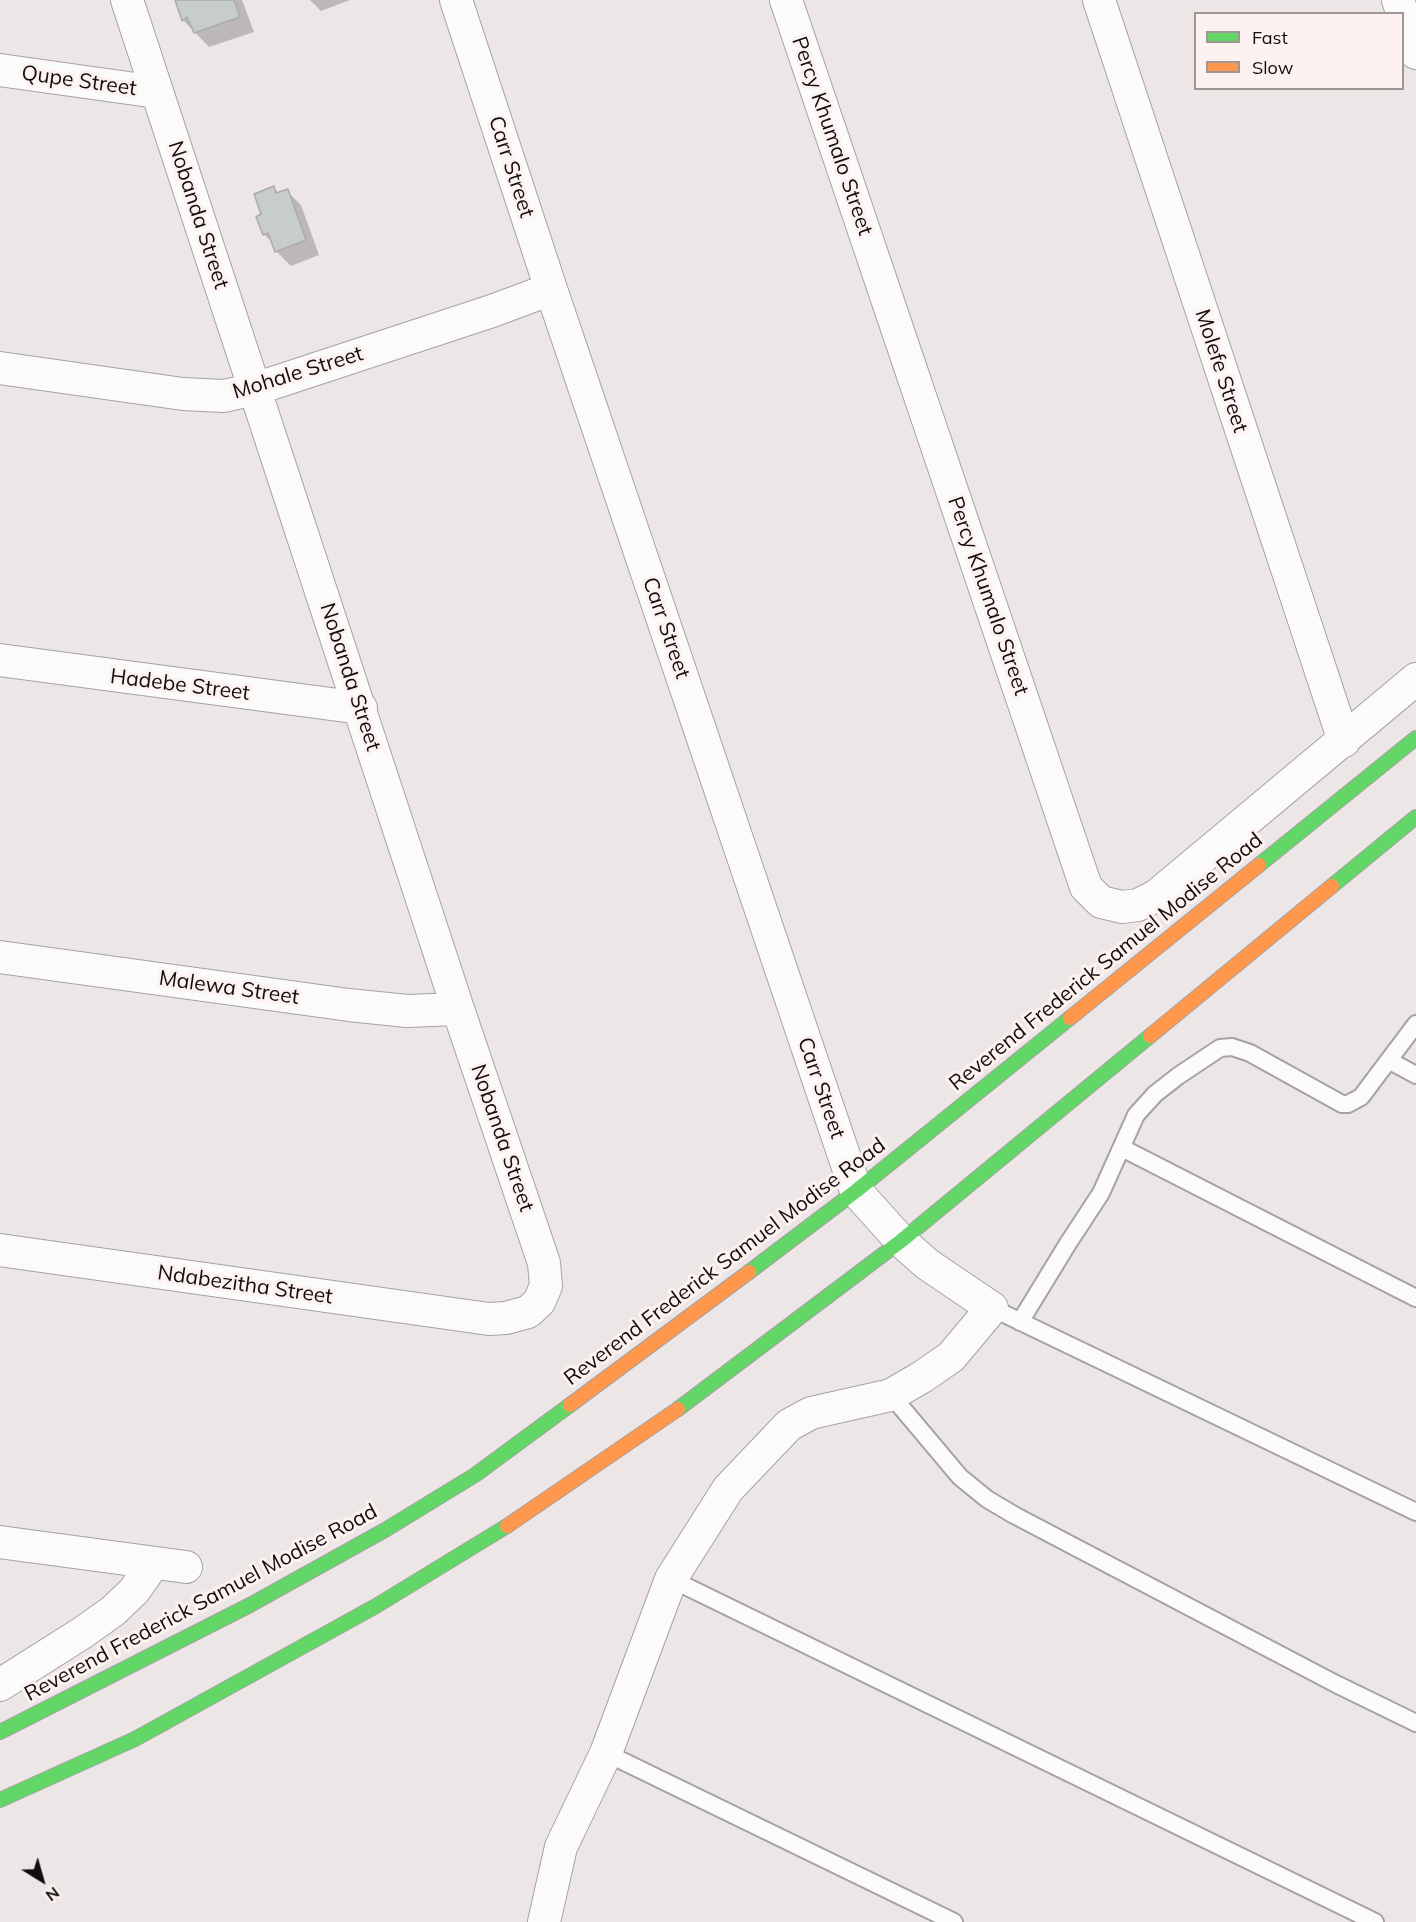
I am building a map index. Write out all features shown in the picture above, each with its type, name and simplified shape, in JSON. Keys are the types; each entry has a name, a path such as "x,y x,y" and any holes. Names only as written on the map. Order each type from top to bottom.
{"main road":[{"name":"Reverend Frederick Samuel Modise Road","path":"0,1732 250,1605 385,1530 475,1475 856,1191 1416,738"},
{"path":"0,1800 135,1739 376,1606 515,1521 666,1418 901,1241 1416,817"}],"street":[{"name":"Nobanda Street","path":"127,0 458,1009 544,1263 546,1277 543,1295 535,1307 528,1312 506,1318 489,1319"},
{"name":"Carr Street","path":"456,0 551,289 856,1191 901,1241 927,1264 992,1308"},
{"name":"Percy Khumalo Street","path":"786,0 1086,887 1101,902 1122,907 1138,905 1156,896 1416,679"},
{"name":"Molefe Street","path":"1099,0 1344,741"},
{"path":"1404,18 1416,53"},
{"name":"Qupe Street","path":"0,70 157,92"},
{"name":"Mohale Street","path":"0,368 183,394 224,396 255,389 492,311 551,289"},
{"name":"Hadebe Street","path":"0,660 361,708"},
{"name":"Malewa Street","path":"0,957 349,1005 407,1011 458,1009"},
{"name":"Ndabezitha Street","path":"0,1250 489,1319"},
{"path":"544,1922 561,1847 606,1753 671,1579 728,1489 789,1425 811,1413 891,1395 951,1358 992,1308"},
{"path":"0,1542 186,1567"},
{"path":"0,1685 113,1611 134,1591 153,1564"}],"lane":[{"path":"1020,1322 1101,1193 1136,1115 1155,1094 1178,1076 1220,1048 1241,1048 1342,1104 1352,1102 1361,1097 1416,1024"},
{"path":"1390,1060 1416,1075"},
{"path":"1122,1148 1416,1298"},
{"path":"992,1308 1416,1512"},
{"path":"891,1395 960,1477 987,1499 1086,1553 1416,1724"},
{"path":"671,1579 1376,1922"},
{"path":"606,1753 954,1922"}],"building":[{"path":"175,0 234,0 240,17 194,33 187,17 182,21"},
{"path":"274,186 276,193 288,189 306,240 275,252 268,233 263,235 256,217 261,214 254,194"}],"traffic: fast":[{"path":"1259,865 1416,738"},
{"path":"1332,886 1416,817"},
{"path":"749,1272 856,1191 1070,1018"},
{"path":"678,1409 901,1241 1150,1036"},
{"path":"0,1732 250,1605 385,1530 475,1475 570,1405"},
{"path":"0,1800 135,1739 376,1606 507,1526"}],"traffic: slow":[{"path":"1070,1018 1259,865"},
{"path":"1150,1036 1332,886"},
{"path":"570,1405 749,1272"},
{"path":"507,1526 678,1409"}]}
